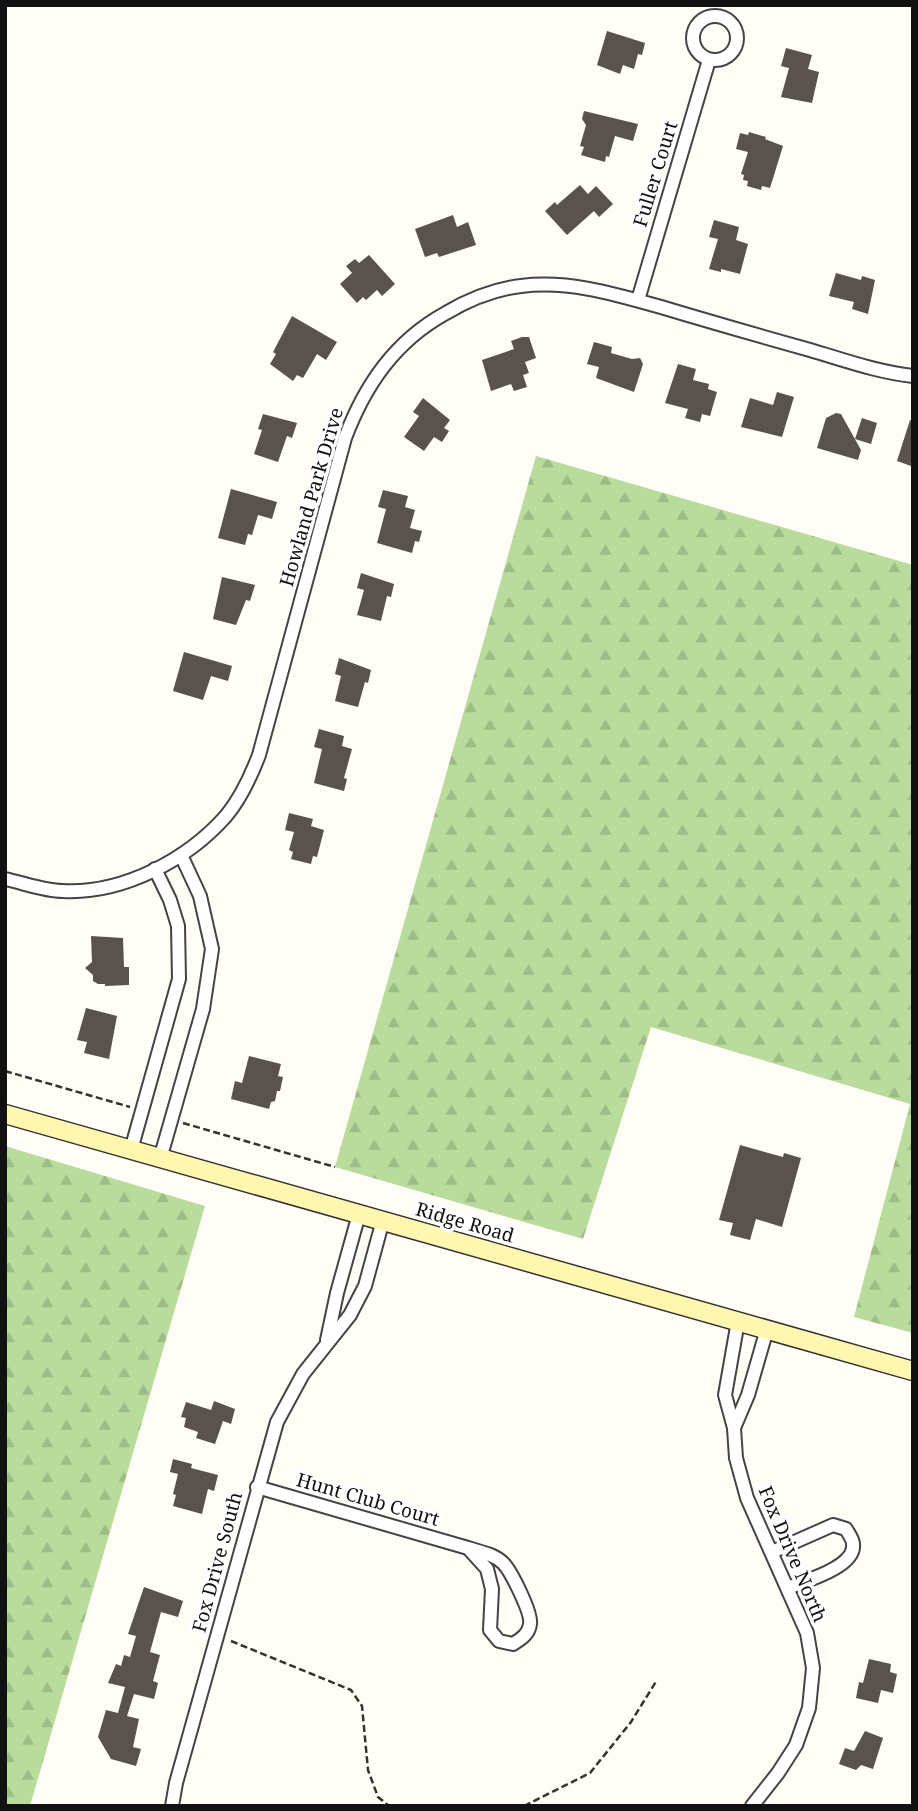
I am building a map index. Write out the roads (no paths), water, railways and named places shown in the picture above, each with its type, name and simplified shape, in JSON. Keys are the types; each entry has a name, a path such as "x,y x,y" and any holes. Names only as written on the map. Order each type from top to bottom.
{"street":[{"name":"Fuller Court","path":"638,300 709,60"},
{"name":"Howland Park Drive","path":"5,879 62,891 91,890 121,883 181,855 226,816 250,777 266,733 345,438 360,401 387,361 403,344 438,317 461,304 508,289 536,285 579,286 638,300 872,368 913,376"},
{"path":"160,1159 203,1009 212,949 200,896 181,855"},
{"path":"131,1150 173,1009 179,979 178,926 170,900 155,869"},
{"name":"Ridge Road","path":"5,1114 913,1371"},
{"name":"Fox Drive South","path":"327,1341 359,1214"},
{"name":"Fox Drive South","path":"172,1806 176,1783 273,1432 287,1400 327,1341 350,1315 365,1286 383,1220"},
{"name":"Fox Drive North","path":"738,1321 725,1395 734,1427 736,1458 741,1481 802,1619 811,1648 813,1689 796,1745 752,1806"},
{"name":"Fox Drive North","path":"734,1427 748,1395 767,1329"},
{"name":"Hunt Club Court","path":"257,1487 468,1548 492,1555 505,1564 529,1611 530,1624 525,1637 513,1644 499,1641 490,1630 492,1589 486,1569 468,1548"},
{"path":"772,1552 833,1525 846,1529 853,1543 851,1556 842,1565 788,1588"}]}
